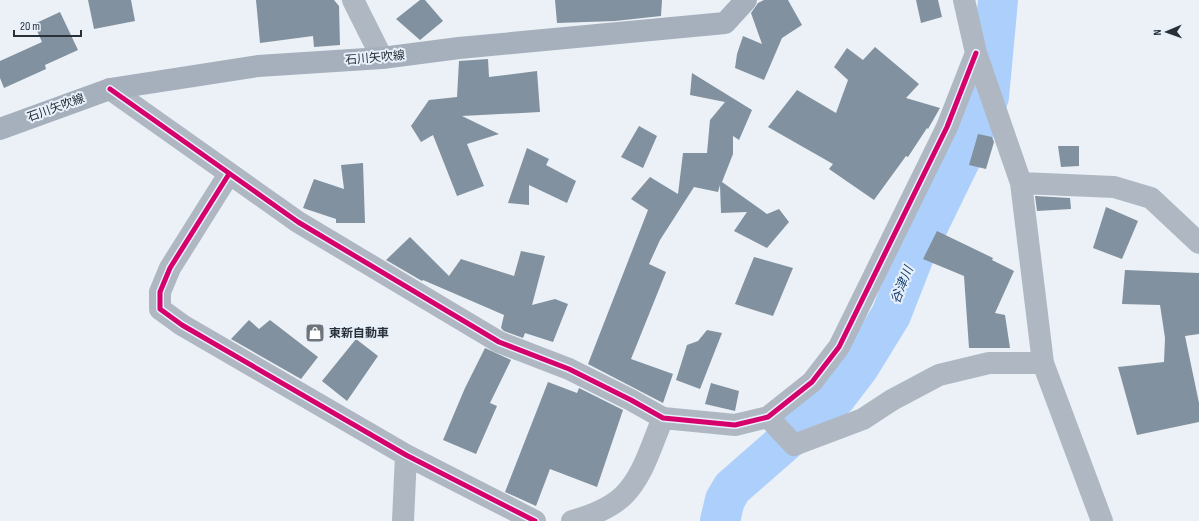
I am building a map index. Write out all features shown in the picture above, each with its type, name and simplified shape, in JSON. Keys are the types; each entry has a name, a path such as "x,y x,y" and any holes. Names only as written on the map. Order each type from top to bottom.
{"main road":[{"name":"石川矢吹線","path":"0,129 110,89 258,66 382,58 459,48 725,23 746,0"}],"street":[{"path":"353,0 382,58"},
{"path":"964,0 977,54 1019,176 1043,363 1102,521"},
{"path":"110,89 298,222 499,342 569,369 663,418 735,425 768,417 812,382 838,346 947,127 977,54"},
{"path":"229,174 170,268 160,292 160,308 182,325 406,455 535,521"},
{"path":"1019,176 1114,187 1151,198 1199,243"},
{"path":"768,417 794,445 862,419 892,400 939,375 989,363 1043,363"},
{"path":"572,521 595,514 624,495 640,472 663,418"},
{"path":"403,521 406,455"}],"building":[{"path":"88,0 131,0 135,21 94,29"},
{"path":"256,0 334,0 339,6 340,45 314,47 313,36 260,43"},
{"path":"420,0 425,0 443,21 420,40 396,19"},
{"path":"555,0 662,0 661,16 615,21 557,23"},
{"path":"764,0 788,0 802,25 782,38 764,80 735,68 737,54 743,36 762,44 751,13 758,3"},
{"path":"916,0 938,0 942,17 921,23"},
{"path":"60,12 78,50 45,65 46,69 4,88 0,78 0,61 42,42 34,24"},
{"path":"875,47 919,84 906,98 940,108 928,129 927,128 908,157 906,156 874,200 829,169 833,164 768,127 797,90 836,113 848,80 834,67 847,48 863,60"},
{"path":"488,59 489,77 537,71 540,112 462,116 499,134 467,144 484,186 457,196 433,135 421,142 411,126 429,100 457,97 459,61"},
{"path":"692,73 752,110 739,140 733,136 733,154 722,182 767,214 779,209 789,222 767,248 734,231 747,212 721,213 720,185 718,192 694,187 660,240 649,264 666,272 631,359 673,374 663,403 588,364 648,210 631,199 650,177 678,194 683,153 707,153 710,120 725,102 690,95"},
{"path":"639,126 657,136 643,168 621,157"},
{"path":"978,134 992,137 994,142 986,169 969,165"},
{"path":"1058,146 1079,146 1079,166 1061,167"},
{"path":"527,148 549,159 546,165 576,181 567,203 529,185 529,205 508,203"},
{"path":"363,163 365,223 336,223 336,219 303,208 314,179 344,189 341,165"},
{"path":"1035,196 1070,198 1071,209 1037,211"},
{"path":"1106,207 1138,221 1122,259 1093,248"},
{"path":"937,231 993,258 992,260 1014,271 995,313 1005,315 1010,348 969,348 964,276 923,259"},
{"path":"410,237 449,276 461,259 514,276 521,251 545,256 532,305 555,299 568,304 553,342 525,333 523,338 504,331 501,328 504,315 423,280 422,281 386,260"},
{"path":"754,257 793,268 773,316 735,304"},
{"path":"1125,270 1199,273 1199,334 1185,336 1199,403 1199,422 1137,435 1118,367 1164,362 1165,338 1160,305 1122,304"},
{"path":"249,320 259,329 270,320 318,357 301,379 231,339"},
{"path":"707,330 722,333 700,389 676,380 687,345 698,341"},
{"path":"356,339 378,356 347,401 322,381"},
{"path":"485,348 511,360 490,403 497,406 476,454 443,440 465,388"},
{"path":"548,382 577,393 579,388 623,410 597,487 550,469 536,506 505,492"},
{"path":"711,383 739,391 735,411 705,404"}],"waterway":[{"name":"谷津川","path":"720,521 725,500 732,488 836,397 859,367 891,315 916,251 971,138 989,97 998,0"}],"cycle path":[{"path":"110,89 298,222 499,342 569,369 663,418 735,425 768,417 812,382 839,347 947,127 976,53"},
{"path":"229,174 170,268 160,292 160,309 182,325 406,455 535,521"}],"place":[{"name":"東新自動車","path":"315,333"}]}
